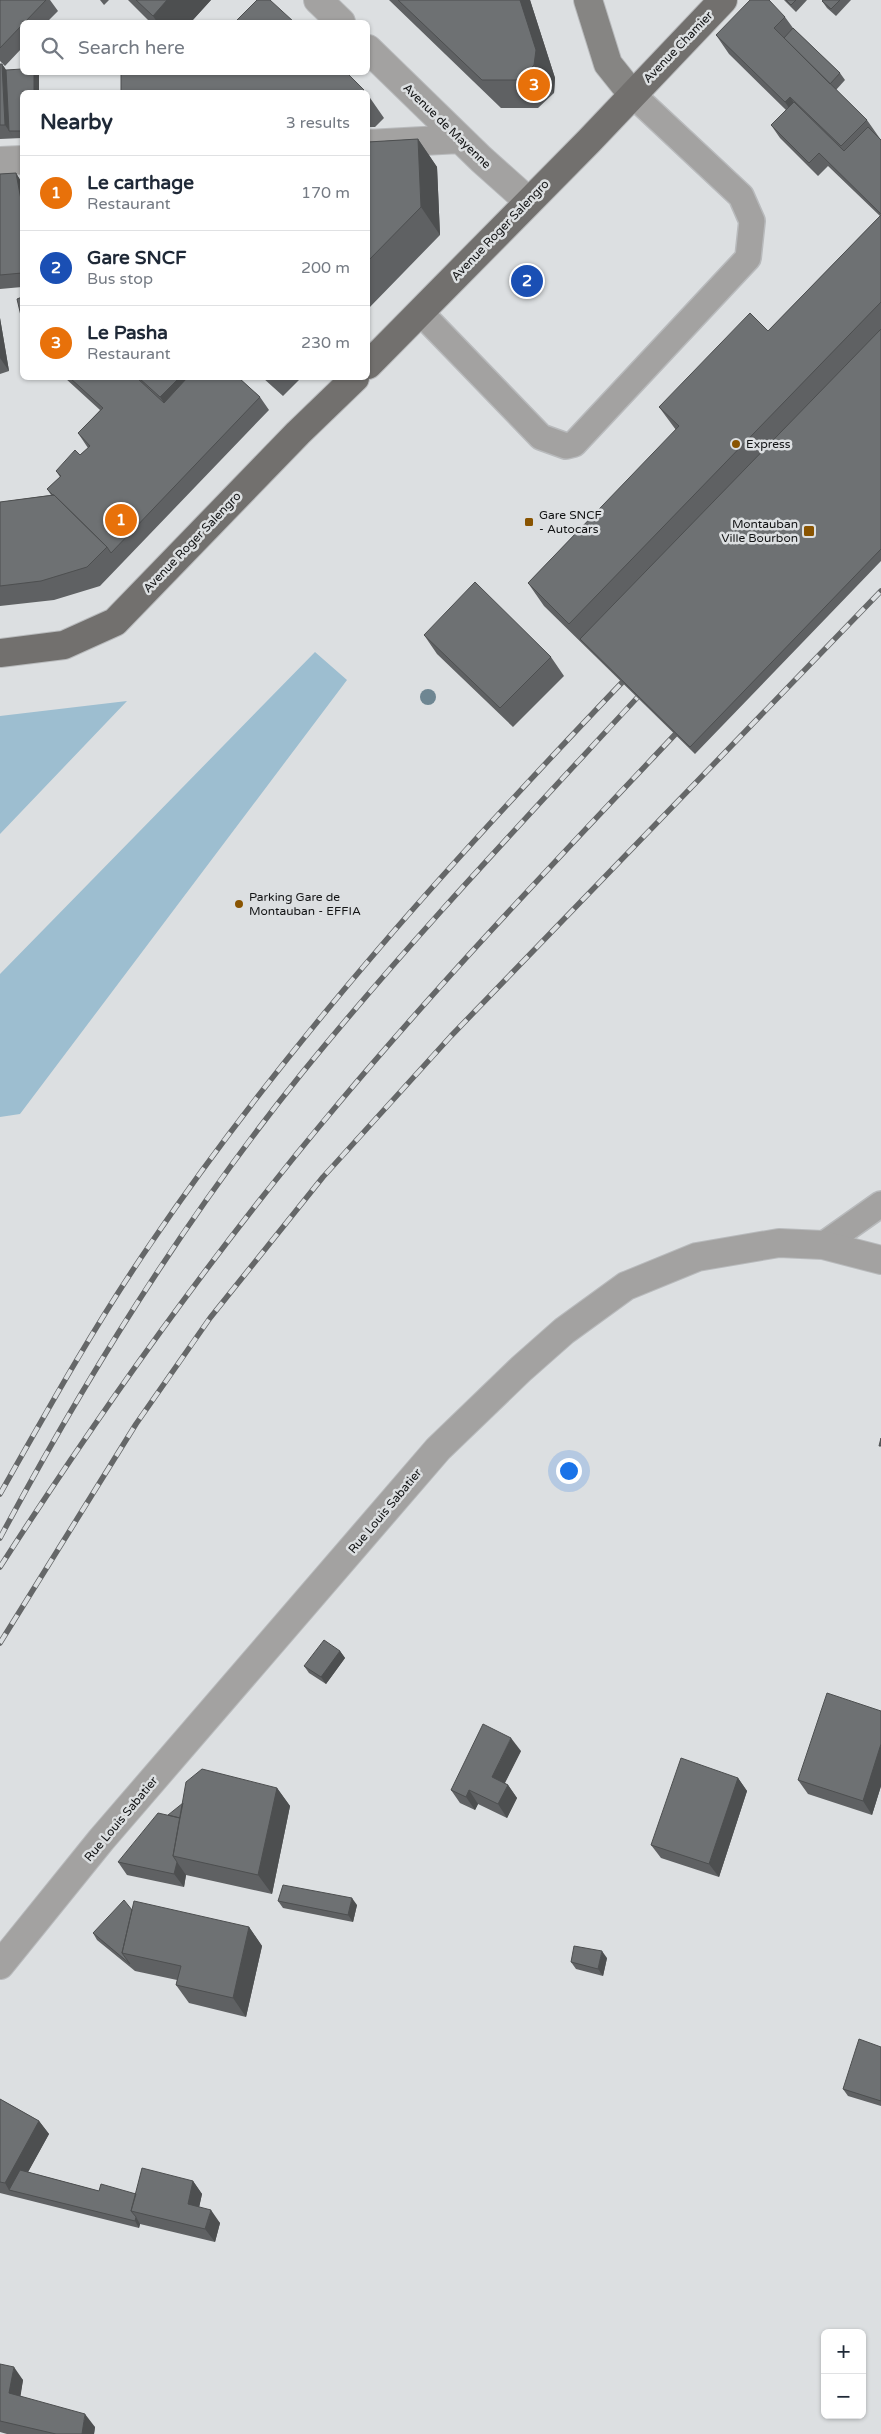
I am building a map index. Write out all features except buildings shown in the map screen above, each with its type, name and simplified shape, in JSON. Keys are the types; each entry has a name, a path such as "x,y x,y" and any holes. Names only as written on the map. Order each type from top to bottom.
{"main road":[{"name":"Avenue Chamier","path":"632,94 723,0"},
{"name":"Avenue Roger Salengro","path":"370,363 632,94"},
{"name":"Avenue Roger Salengro","path":"0,653 64,645 115,622 291,440 353,380"}],"street":[{"path":"318,0 339,20"},
{"path":"588,0 608,64 632,94"},
{"name":"Avenue de Mayenne","path":"370,51 460,140 528,201"},
{"path":"370,144 460,140"},
{"path":"0,161 20,160"},
{"name":"Rue Louis Sabatier","path":"0,1965 101,1840 438,1449 564,1331 626,1286 697,1257 779,1243 823,1245 881,1260"}],"lane":[{"path":"420,312 541,437 566,446 574,444 748,258 752,221 741,196 632,94"},
{"path":"823,1245 881,1204"}],"shaded area":[{"path":"315,652 347,680 20,1114 0,1117 0,974"},
{"path":"127,701 0,834 0,716"}],"railway":[{"path":"0,1643 136,1424 210,1318 323,1177 451,1036 881,591"},
{"path":"0,1494 73,1367 131,1273 205,1167 261,1092 319,1019 441,877 632,672"},
{"path":"0,1538 33,1477 140,1298 178,1240 259,1128 302,1073 385,974 647,687"},
{"path":"0,1567 79,1448 162,1330 204,1272 292,1159 465,959 684,725"}],"place":[{"name":"Le Pasha","path":"534,85"},
{"name":"Gare SNCF","path":"527,281"},
{"name":"Express","path":"736,444"},
{"name":"Le carthage","path":"121,520"},
{"name":"Gare SNCF - Autocars","path":"529,522"},
{"name":"Montauban Ville Bourbon","path":"809,531"},
{"name":"Parking Gare de Montauban - EFFIA","path":"239,904"}]}
